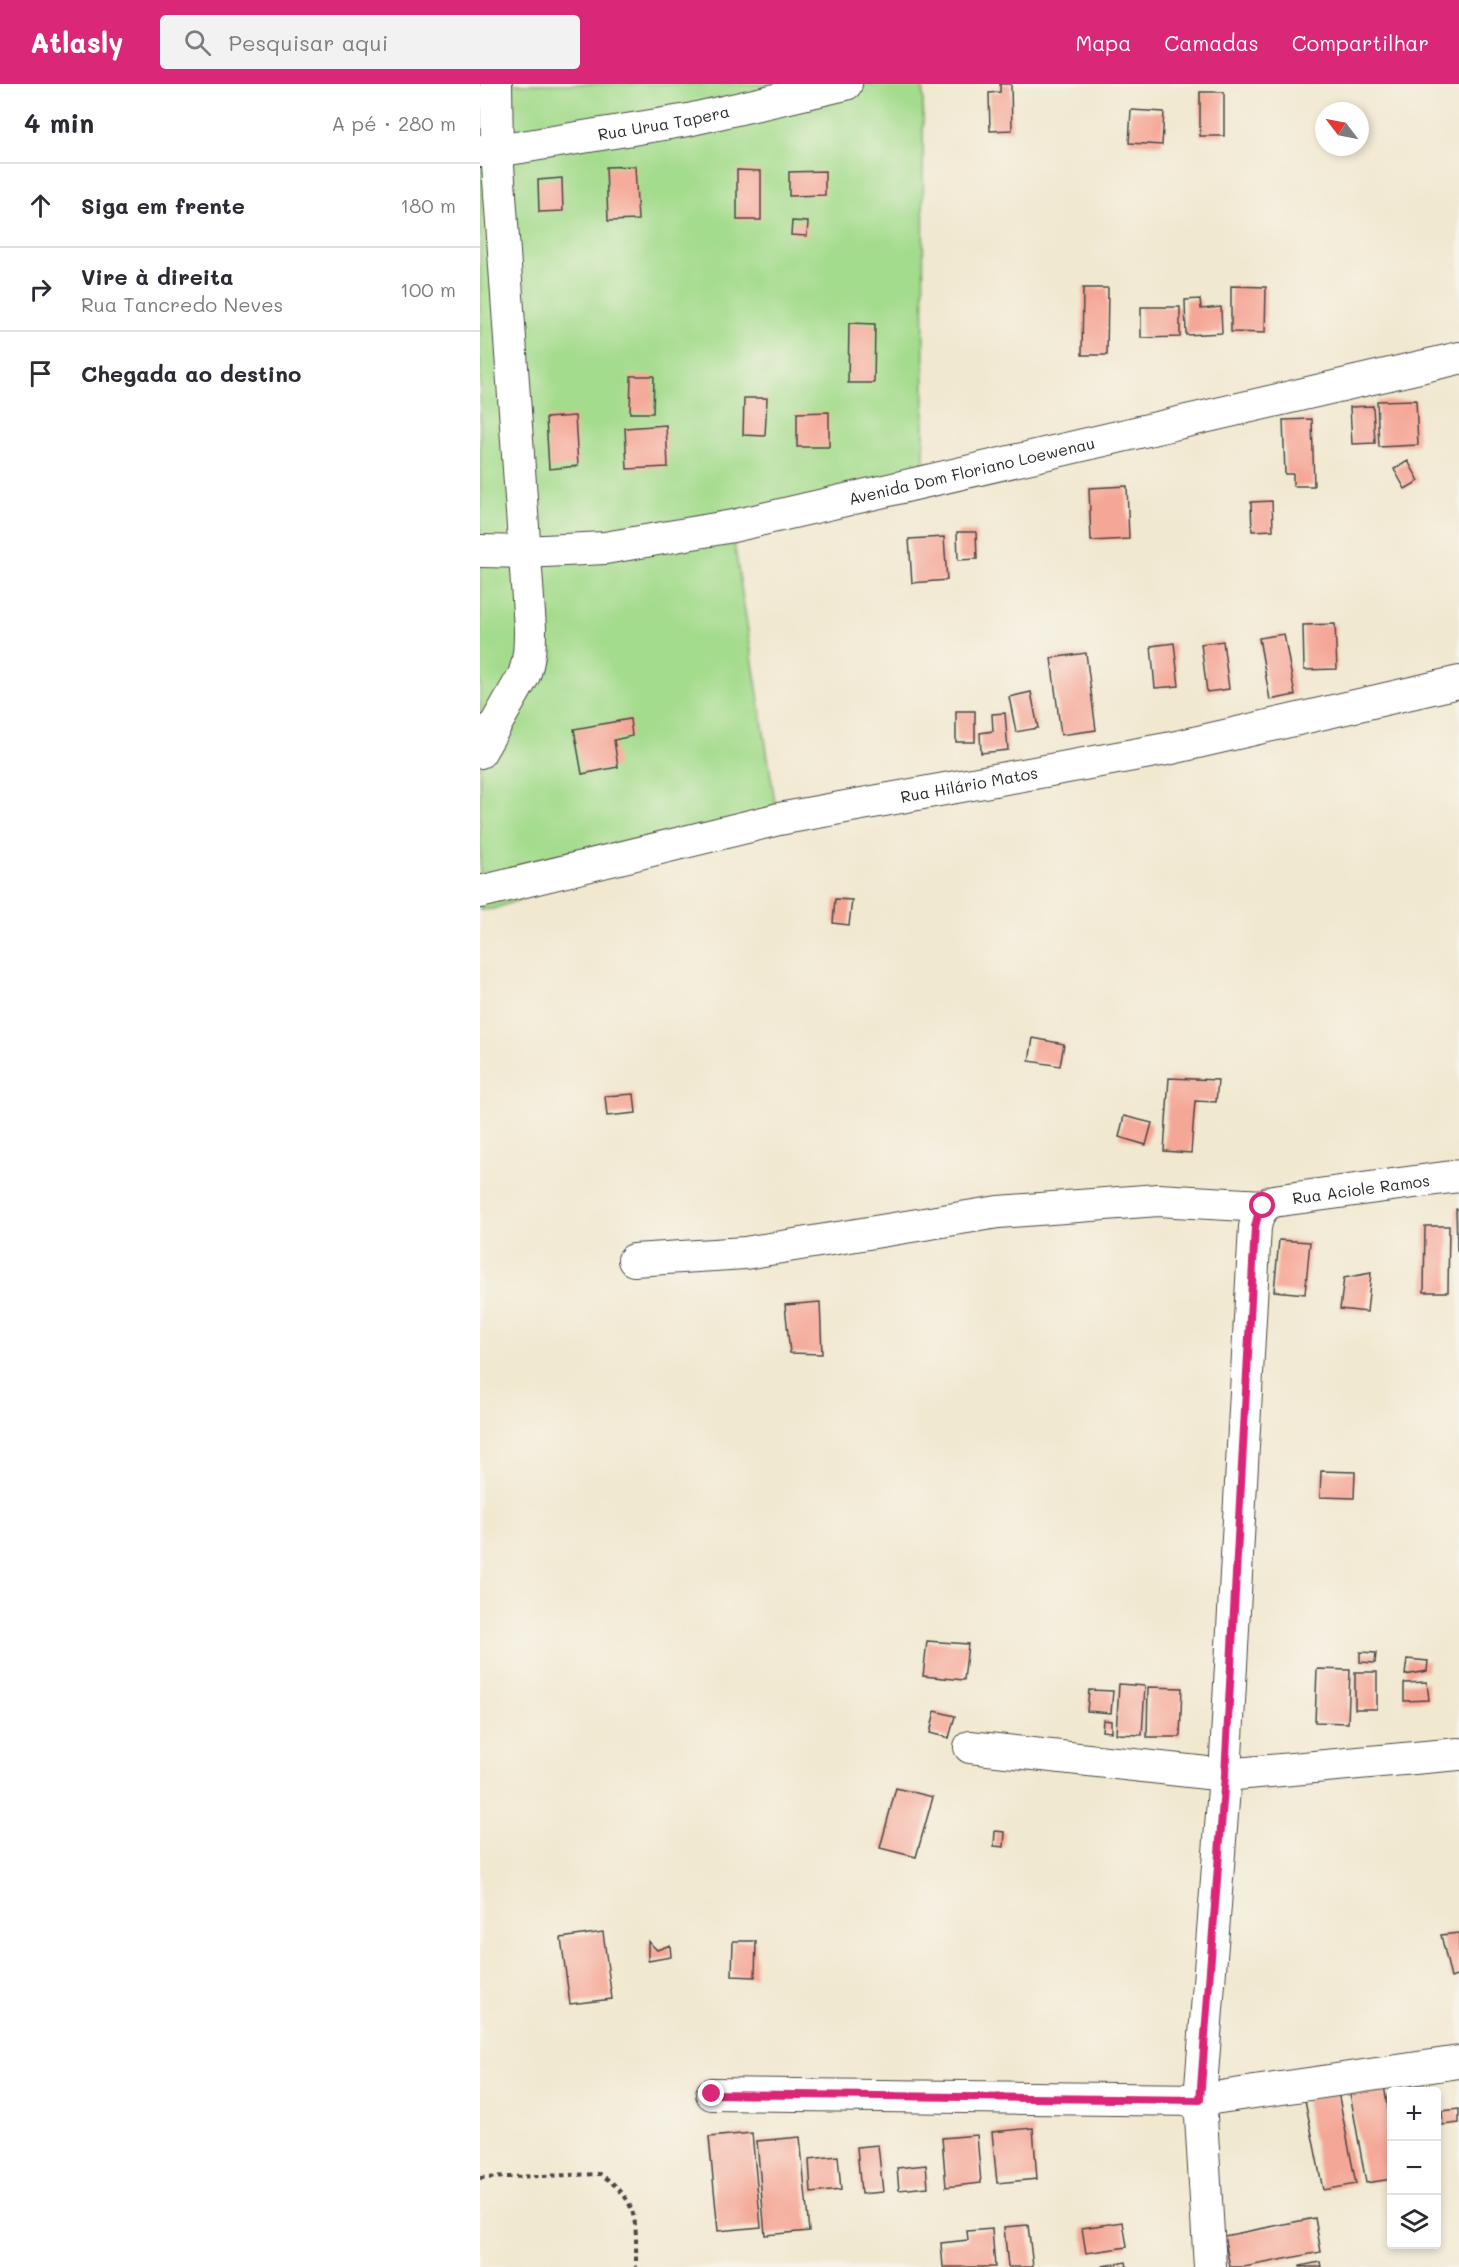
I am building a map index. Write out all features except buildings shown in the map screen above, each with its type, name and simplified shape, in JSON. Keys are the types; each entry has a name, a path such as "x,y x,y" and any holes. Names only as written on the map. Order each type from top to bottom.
{"street":[{"path":"480,752 524,675 529,662 530,627 489,151 496,84"},
{"name":"Rua Urua Tapera","path":"489,151 688,120 846,84"},
{"name":"Avenida Dom Floriano Loewenau","path":"480,551 524,552 605,548 733,526 1459,358"},
{"name":"Rua Hilário Matos","path":"482,891 779,819 1172,748 1459,682"},
{"name":"Rua Aciole Ramos","path":"634,1260 745,1253 998,1212 1158,1200 1263,1206 1282,1199 1459,1176"},
{"path":"1210,2267 1200,2100 1225,1775 1255,1227 1263,1206"},
{"path":"970,1747 1225,1775 1459,1754"},
{"path":"712,2094 1200,2100 1459,2062"}],"path":[{"path":"480,2178 600,2174 617,2185 633,2209 636,2267"}],"green space":[{"path":"480,84 923,84 924,472 733,536 776,809 493,909 480,910"}],"route":[{"path":"712,2094 1200,2100 1225,1775 1255,1227 1263,1206"}]}
